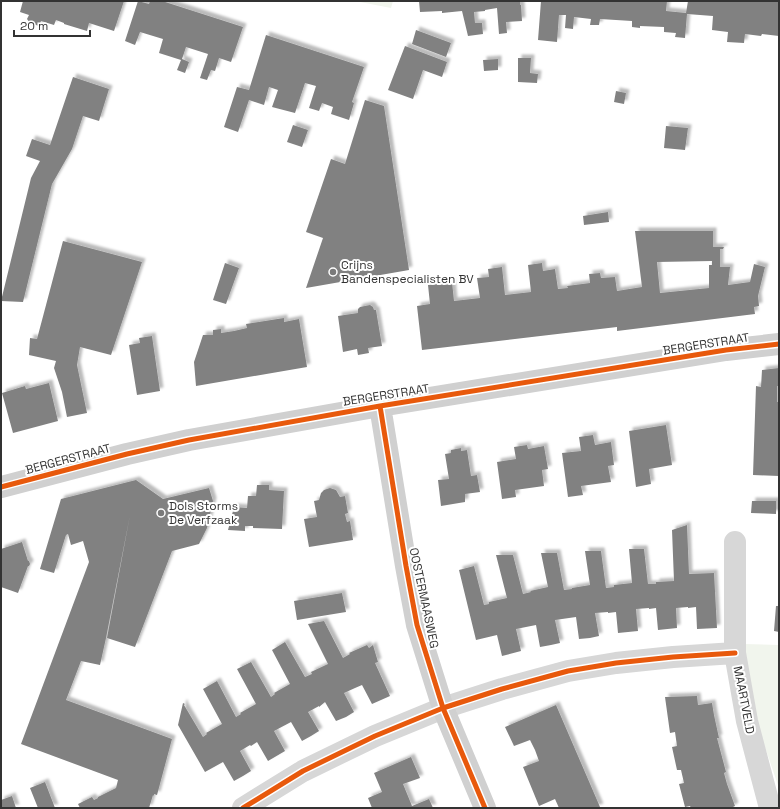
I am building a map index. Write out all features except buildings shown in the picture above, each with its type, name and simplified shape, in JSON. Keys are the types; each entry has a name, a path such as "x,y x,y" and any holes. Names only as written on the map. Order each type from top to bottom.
{"street":[{"name":"BERGERSTRAAT","path":"1,487 127,454 189,440 380,406 726,350 779,344"},
{"name":"OOSTERMAASWEG","path":"380,406 412,602 422,641 443,708 485,808"},
{"name":"MAARTVELD","path":"736,542 735,653 747,721 770,808"},
{"path":"243,808 303,771 375,736 443,708 502,689 568,671 673,657 735,653"}],"shaded area":[{"path":"355,1 393,1 391,8"},
{"path":"743,644 779,645 779,788 757,724"}],"cycle path":[{"path":"1,487 127,454 189,440 380,406 726,350 779,344"},
{"path":"380,406 417,625 443,708 485,808"},
{"path":"243,808 303,771 375,736 443,708 502,689 568,671 616,663 673,657 735,653"}],"place":[{"name":"Crijns Bandenspecialisten BV","path":"333,272"},
{"name":"Dols Storms De Verfzaak","path":"161,513"}]}
